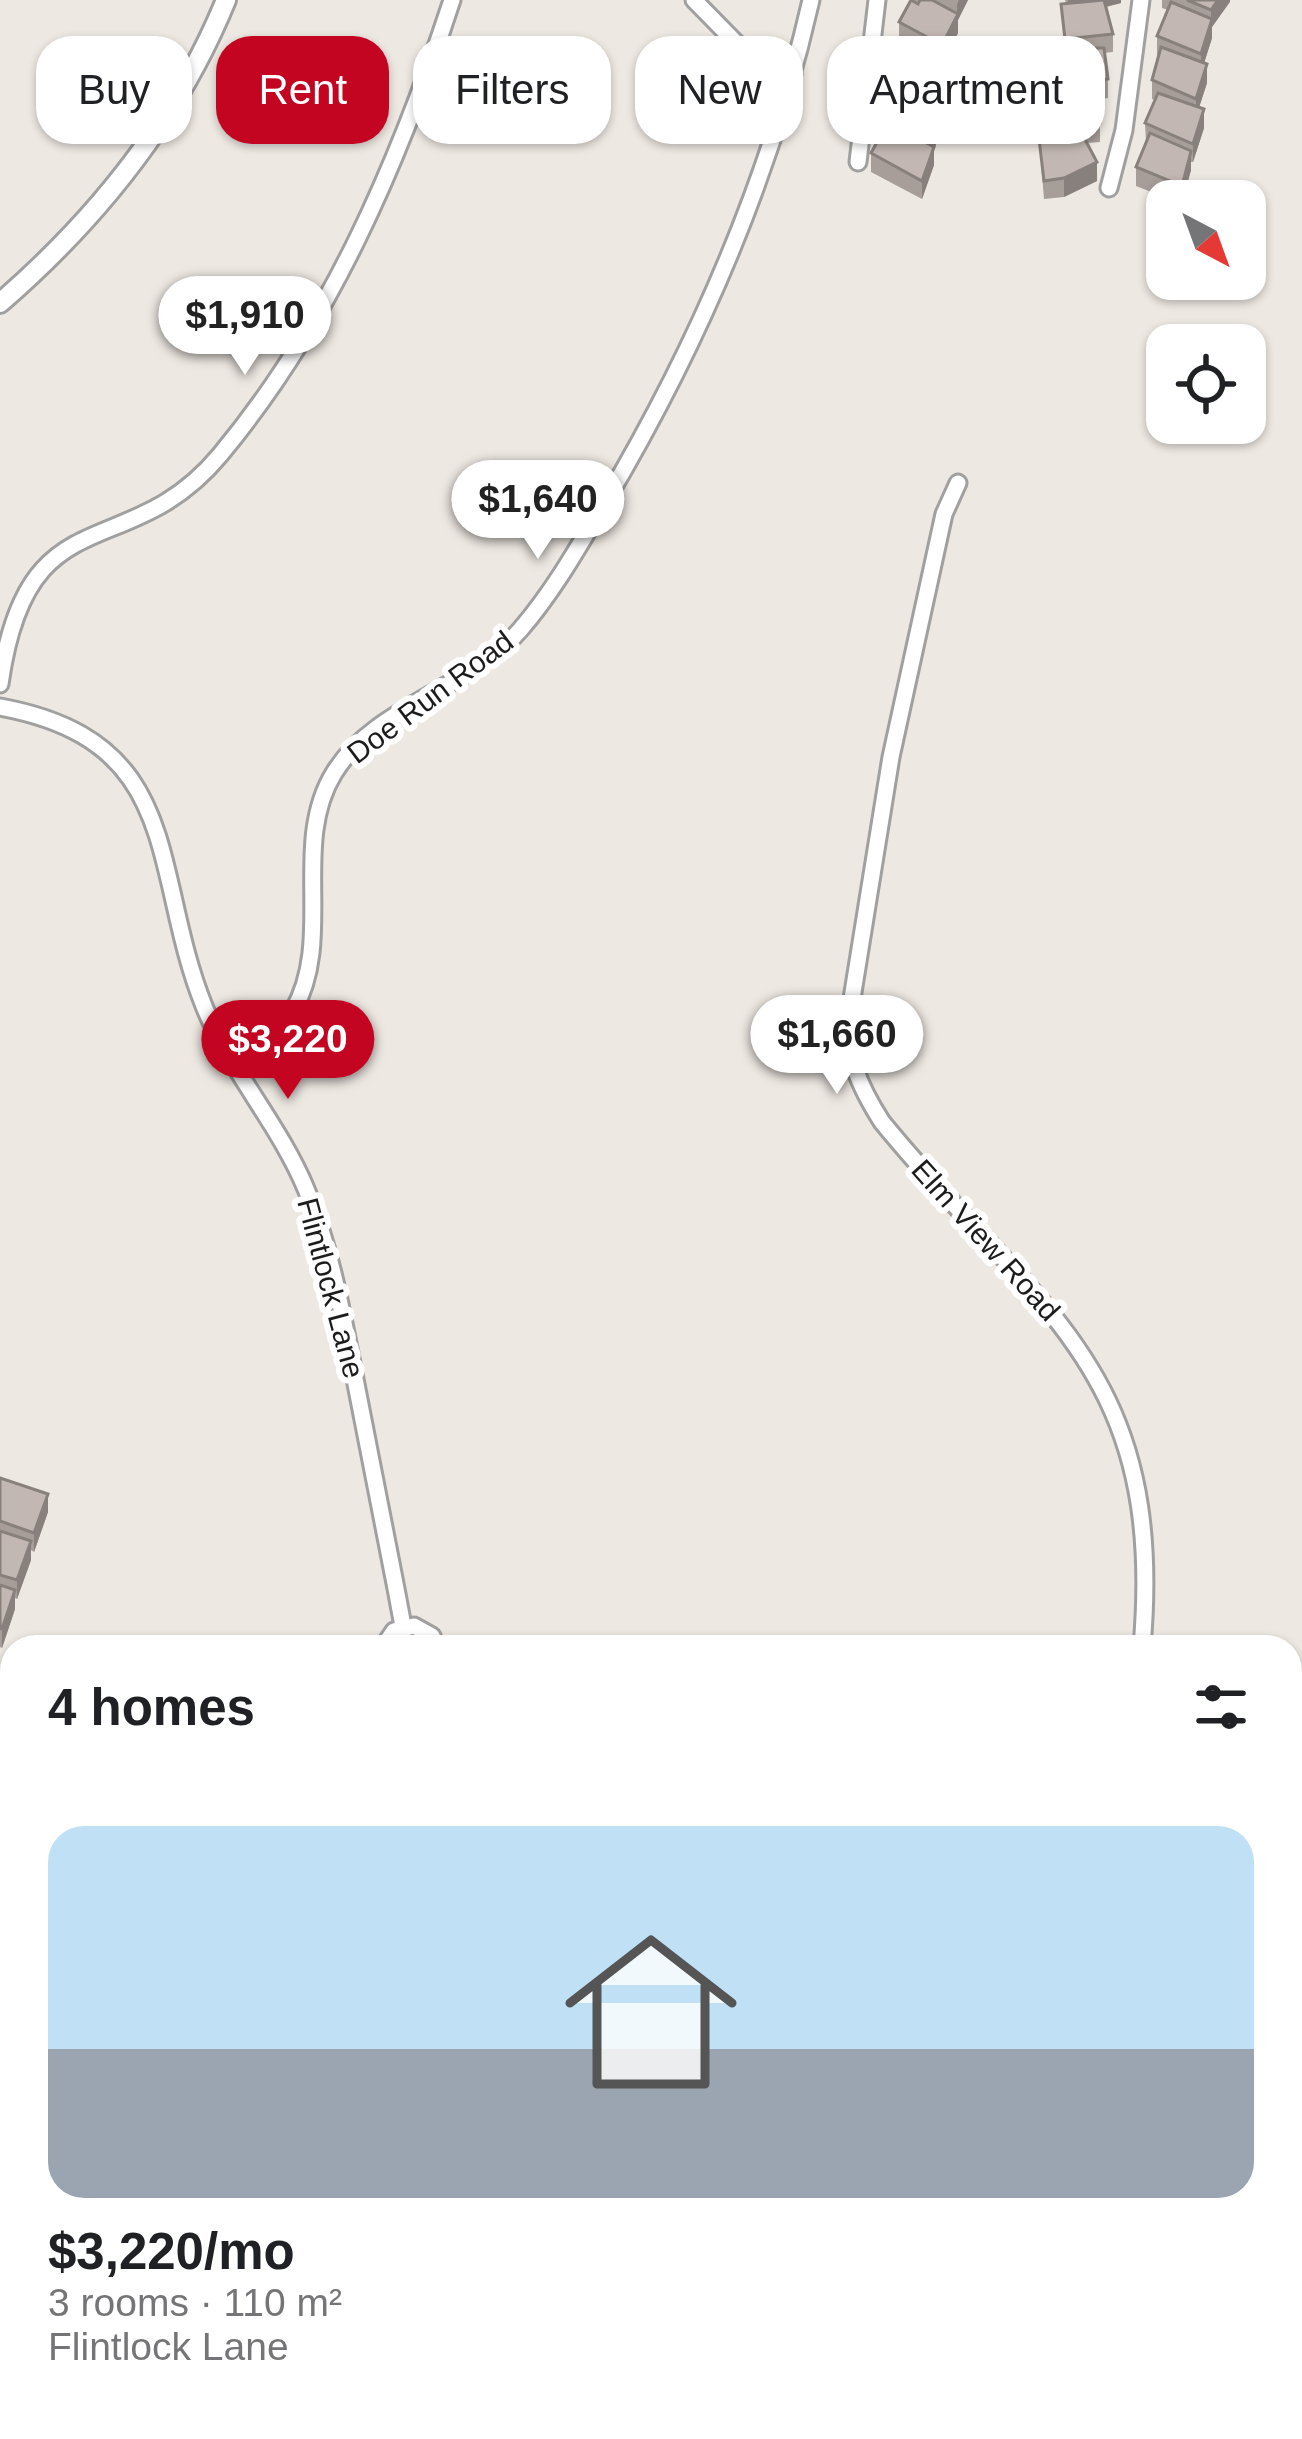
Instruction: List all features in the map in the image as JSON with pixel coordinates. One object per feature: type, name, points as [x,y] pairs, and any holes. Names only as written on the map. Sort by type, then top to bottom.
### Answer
[{"type":"street","points":[[0,303],[74,235],[131,166],[181,93],[226,0]]},
{"type":"street","points":[[0,684],[11,621],[49,561],[81,539],[143,515],[198,478],[293,352],[375,205],[452,0]]},
{"type":"street","points":[[694,0],[729,36]]},
{"type":"street","name":"Doe Run Road","points":[[803,36],[812,0]]},
{"type":"street","points":[[858,162],[878,0]]},
{"type":"street","points":[[1109,188],[1124,130],[1142,0]]},
{"type":"street","name":"Doe Run Road","points":[[237,1070],[278,1032],[303,992],[310,964],[316,825],[333,773],[364,740],[492,657],[519,631],[575,553],[664,398],[718,282],[768,144]]},
{"type":"street","name":"Elm View Road","points":[[958,483],[930,568],[891,757],[849,1046],[861,1089],[882,1122],[1051,1307],[1102,1387],[1140,1491],[1148,1552],[1143,1635]]},
{"type":"street","name":"Flintlock Lane","points":[[0,707],[45,718],[97,745],[146,802],[160,831],[190,966],[237,1070],[286,1148],[325,1244],[403,1626]]},
{"type":"street","points":[[394,1635],[403,1626],[424,1629],[428,1635]]},
{"type":"building","points":[[911,0],[918,4],[932,0],[958,14],[947,36],[925,36],[899,22]]},
{"type":"building","points":[[1104,0],[1113,34],[1065,36],[1061,4]]},
{"type":"building","points":[[1187,0],[1218,0],[1211,10]]},
{"type":"building","points":[[1171,2],[1212,19],[1201,54],[1157,36]]},
{"type":"building","points":[[1161,47],[1207,64],[1196,99],[1152,80]]},
{"type":"building","points":[[1158,93],[1204,109],[1193,144],[1145,123]]},
{"type":"building","points":[[1150,133],[1191,151],[1184,180],[1167,180],[1136,167]]},
{"type":"building","points":[[876,144],[934,147],[922,181],[871,153]]},
{"type":"building","points":[[1040,144],[1087,144],[1097,162],[1064,178],[1044,181]]},
{"type":"building","points":[[0,1478],[48,1494],[34,1533],[0,1521]]},
{"type":"building","points":[[0,1531],[31,1541],[17,1580],[0,1575]]},
{"type":"building","points":[[0,1585],[15,1590],[2,1629],[0,1628]]}]
